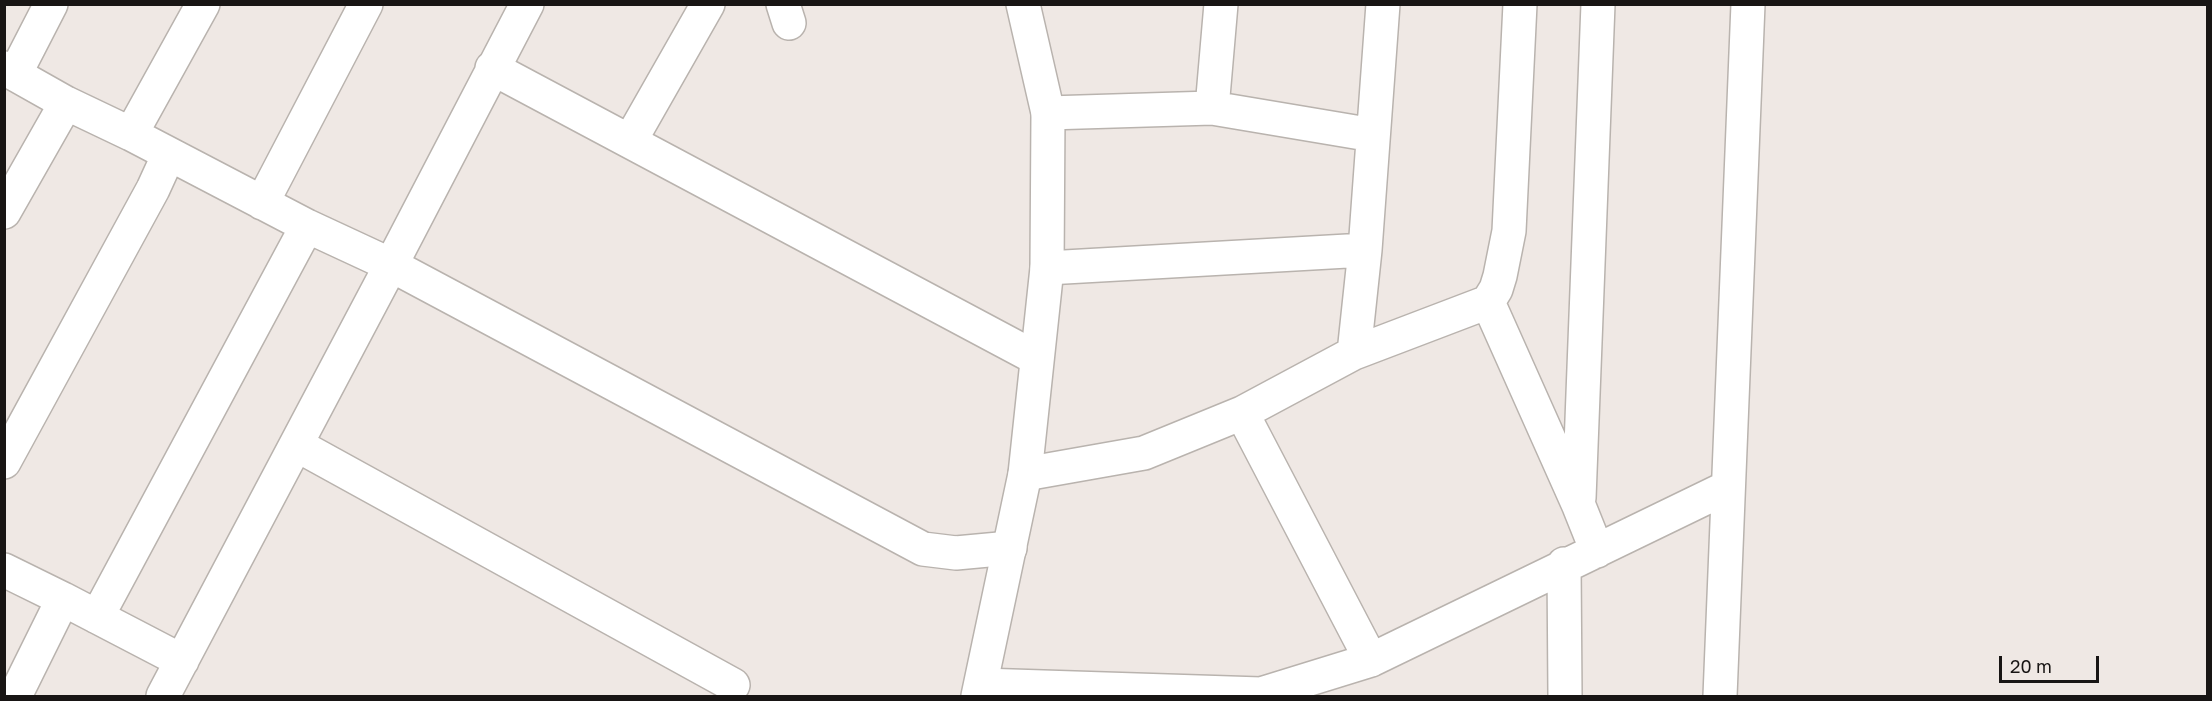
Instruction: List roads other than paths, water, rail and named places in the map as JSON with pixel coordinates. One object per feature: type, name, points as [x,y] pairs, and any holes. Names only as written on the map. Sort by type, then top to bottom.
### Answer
[{"type":"street","points":[[51,4],[10,71],[66,103],[131,134],[307,226],[392,265],[923,549],[956,553],[1010,548]]},
{"type":"street","points":[[131,134],[203,4]]},
{"type":"street","points":[[262,203],[366,4]]},
{"type":"street","points":[[162,696],[392,265],[526,4]]},
{"type":"street","points":[[630,141],[708,4]]},
{"type":"street","points":[[1023,4],[1048,113],[1047,268],[1025,474],[980,691],[1261,695],[1371,660],[1564,564],[1597,551],[1728,487]]},
{"type":"street","points":[[1212,108],[1221,4]]},
{"type":"street","points":[[1354,353],[1365,250],[1383,4]]},
{"type":"street","points":[[1025,474],[1144,453],[1242,413],[1354,353],[1488,302],[1496,289],[1505,258],[1509,231],[1520,4]]},
{"type":"street","points":[[1579,506],[1598,4]]},
{"type":"street","points":[[1720,696],[1748,4]]},
{"type":"street","points":[[492,68],[1036,358]]},
{"type":"street","points":[[4,212],[66,103]]},
{"type":"street","points":[[1048,113],[1212,108],[1373,135]]},
{"type":"street","points":[[4,462],[153,189],[169,154]]},
{"type":"street","points":[[97,617],[307,226]]},
{"type":"street","points":[[1047,268],[1365,250]]},
{"type":"street","points":[[1488,302],[1597,551]]},
{"type":"street","points":[[1242,413],[1371,660]]},
{"type":"street","points":[[297,445],[733,685]]},
{"type":"street","points":[[1564,564],[1565,696]]},
{"type":"street","points":[[4,570],[63,598],[182,661]]},
{"type":"street","points":[[15,696],[63,598]]}]
